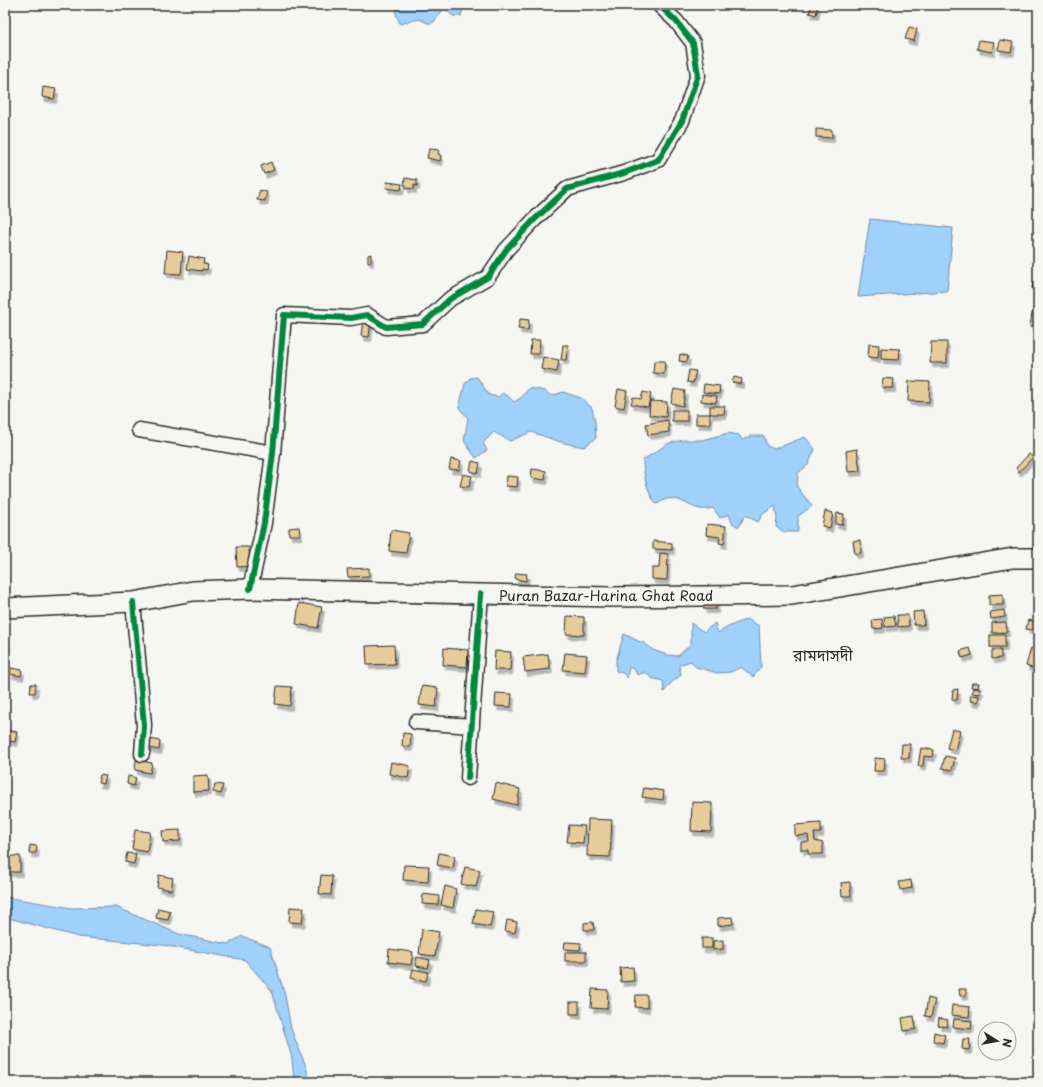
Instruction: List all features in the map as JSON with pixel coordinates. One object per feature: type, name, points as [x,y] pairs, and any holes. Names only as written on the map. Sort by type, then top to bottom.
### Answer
[{"type":"main road","name":"Puran Bazar-Harina Ghat Road","points":[[5,608],[133,602],[194,592],[250,589],[611,597],[792,595],[1013,558],[1038,558]]},
{"type":"street","points":[[250,589],[264,523],[273,453],[284,315],[351,318],[367,315],[386,327],[423,324],[450,299],[488,277],[506,250],[534,220],[567,189],[624,173],[658,160],[682,121],[698,75],[694,43],[676,21],[659,5]]},
{"type":"street","points":[[139,430],[273,453]]},
{"type":"street","points":[[468,778],[481,594]]},
{"type":"street","points":[[133,602],[144,725],[142,754]]},
{"type":"street","points":[[416,722],[472,726]]},
{"type":"water","points":[[396,5],[462,5],[463,8],[461,16],[453,16],[444,8],[435,21],[430,24],[419,19],[400,24],[396,14]]},
{"type":"water","points":[[870,219],[953,228],[947,291],[858,297]]},
{"type":"water","points":[[477,377],[489,395],[498,397],[503,393],[514,402],[522,397],[529,388],[545,391],[551,396],[563,392],[581,398],[592,408],[596,438],[584,447],[564,443],[531,432],[510,441],[494,432],[483,443],[487,450],[476,458],[464,441],[468,418],[459,408],[465,384],[470,378]]},
{"type":"water","points":[[728,433],[739,435],[742,440],[751,436],[764,436],[767,446],[774,449],[805,437],[815,449],[808,465],[798,473],[797,487],[812,506],[798,516],[798,532],[784,532],[776,527],[777,518],[775,506],[763,514],[758,522],[745,515],[739,527],[732,523],[729,514],[720,518],[713,508],[700,509],[671,498],[656,504],[646,483],[643,460],[669,443],[684,440],[702,440]]},
{"type":"water","points":[[747,619],[759,626],[761,667],[753,677],[741,667],[731,672],[717,673],[696,667],[691,661],[679,665],[681,675],[671,683],[664,692],[663,681],[651,678],[646,672],[637,675],[635,670],[629,667],[627,678],[623,673],[616,671],[616,661],[624,634],[644,643],[653,650],[667,655],[678,656],[691,644],[691,623],[704,632],[715,623],[718,633]]},
{"type":"water","points":[[5,897],[72,908],[116,907],[179,934],[228,944],[242,936],[270,947],[285,995],[291,1029],[305,1064],[310,1082],[294,1082],[292,1058],[272,991],[245,960],[162,945],[78,937],[5,917]]},
{"type":"building","points":[[812,5],[818,6],[816,15],[809,13]]},
{"type":"building","points":[[909,27],[917,29],[914,41],[905,39]]},
{"type":"building","points":[[979,40],[994,42],[992,52],[977,49]]},
{"type":"building","points":[[1000,40],[1013,42],[1011,52],[998,50]]},
{"type":"building","points":[[43,87],[56,89],[54,99],[42,97]]},
{"type":"building","points":[[816,129],[832,130],[832,138],[816,137]]},
{"type":"building","points":[[429,149],[439,150],[438,154],[441,156],[440,161],[427,158]]},
{"type":"building","points":[[271,162],[274,170],[264,174],[261,166]]},
{"type":"building","points":[[405,178],[417,180],[417,186],[414,185],[414,189],[406,188],[406,185],[404,185]]},
{"type":"building","points":[[387,182],[402,184],[401,190],[386,188]]},
{"type":"building","points":[[260,190],[267,192],[265,201],[257,200]]},
{"type":"building","points":[[167,250],[183,252],[181,274],[165,273]]},
{"type":"building","points":[[371,254],[371,262],[368,262],[368,255]]},
{"type":"building","points":[[189,256],[204,259],[203,264],[208,265],[207,270],[202,269],[202,271],[187,269]]},
{"type":"building","points":[[1033,282],[1038,283],[1038,290],[1032,289]]},
{"type":"building","points":[[1032,313],[1038,314],[1038,328],[1030,327]]},
{"type":"building","points":[[520,319],[529,320],[528,330],[518,329]]},
{"type":"building","points":[[363,320],[371,321],[369,337],[361,336]]},
{"type":"building","points":[[531,340],[540,340],[539,354],[530,354]]},
{"type":"building","points":[[931,342],[947,342],[947,363],[930,363]]},
{"type":"building","points":[[869,344],[879,345],[878,358],[868,357]]},
{"type":"building","points":[[563,345],[568,345],[566,360],[561,360]]},
{"type":"building","points":[[881,348],[900,349],[899,360],[881,359]]},
{"type":"building","points":[[680,354],[688,356],[687,362],[679,361]]},
{"type":"building","points":[[543,357],[559,360],[557,372],[541,369]]},
{"type":"building","points":[[654,361],[665,361],[664,374],[653,373]]},
{"type":"building","points":[[689,370],[696,371],[693,383],[687,382]]},
{"type":"building","points":[[734,377],[742,379],[741,384],[732,382]]},
{"type":"building","points":[[883,378],[894,379],[893,388],[882,388]]},
{"type":"building","points":[[909,381],[930,382],[929,402],[908,401]]},
{"type":"building","points":[[704,384],[720,386],[719,394],[703,392]]},
{"type":"building","points":[[618,389],[627,391],[624,408],[615,406]]},
{"type":"building","points":[[674,389],[685,391],[683,406],[671,403]]},
{"type":"building","points":[[643,392],[651,394],[648,407],[631,404],[633,397],[641,399]]},
{"type":"building","points":[[702,394],[717,396],[716,403],[701,401]]},
{"type":"building","points":[[650,401],[667,402],[666,417],[649,415]]},
{"type":"building","points":[[710,406],[725,406],[724,414],[710,414]]},
{"type":"building","points":[[672,410],[687,410],[687,421],[672,421]]},
{"type":"building","points":[[696,414],[710,414],[710,424],[696,424]]},
{"type":"building","points":[[668,420],[669,432],[648,435],[646,424]]},
{"type":"building","points":[[857,449],[860,471],[848,472],[846,451]]},
{"type":"building","points":[[1029,454],[1033,457],[1019,472],[1016,468]]},
{"type":"building","points":[[451,459],[461,461],[459,470],[449,469]]},
{"type":"building","points":[[472,461],[480,463],[478,473],[470,471]]},
{"type":"building","points":[[532,469],[546,471],[545,480],[531,478]]},
{"type":"building","points":[[463,474],[472,476],[469,487],[460,486]]},
{"type":"building","points":[[507,476],[518,477],[517,487],[506,486]]},
{"type":"building","points":[[825,511],[833,513],[830,528],[822,526]]},
{"type":"building","points":[[837,513],[844,514],[842,525],[835,524]]},
{"type":"building","points":[[707,524],[726,526],[724,544],[719,543],[720,537],[706,535]]},
{"type":"building","points":[[299,527],[300,535],[289,535],[289,528]]},
{"type":"building","points":[[391,530],[409,533],[406,553],[389,551]]},
{"type":"building","points":[[860,540],[861,553],[855,554],[853,541]]},
{"type":"building","points":[[653,541],[672,543],[672,550],[653,549]]},
{"type":"building","points":[[236,547],[249,547],[250,566],[237,567]]},
{"type":"building","points":[[660,553],[668,554],[667,580],[652,579],[652,568],[659,568]]},
{"type":"building","points":[[369,568],[369,576],[348,577],[347,569]]},
{"type":"building","points":[[516,573],[527,574],[526,581],[515,579]]},
{"type":"building","points":[[1003,594],[1003,605],[989,605],[989,595]]},
{"type":"building","points":[[703,601],[716,601],[716,609],[704,609]]},
{"type":"building","points":[[299,603],[322,607],[318,628],[296,624]]},
{"type":"building","points":[[1004,610],[1005,617],[991,619],[990,612]]},
{"type":"building","points":[[923,611],[924,625],[914,625],[913,612]]},
{"type":"building","points":[[897,615],[908,615],[909,626],[898,627]]},
{"type":"building","points":[[567,616],[584,617],[584,635],[566,634]]},
{"type":"building","points":[[894,616],[896,626],[885,627],[884,617]]},
{"type":"building","points":[[882,619],[883,628],[873,629],[872,620]]},
{"type":"building","points":[[1028,620],[1038,622],[1038,631],[1026,629]]},
{"type":"building","points":[[1006,622],[1007,632],[992,633],[992,623]]},
{"type":"building","points":[[990,635],[1005,635],[1005,647],[990,647]]},
{"type":"building","points":[[394,645],[395,664],[367,665],[366,646]]},
{"type":"building","points":[[444,648],[468,650],[467,667],[443,665]]},
{"type":"building","points":[[970,648],[972,655],[962,658],[960,651]]},
{"type":"building","points":[[1031,648],[1038,650],[1038,659],[1035,669],[1026,666]]},
{"type":"building","points":[[992,650],[1001,650],[1001,658],[992,659]]},
{"type":"building","points":[[495,651],[511,652],[510,670],[494,670]]},
{"type":"building","points":[[565,653],[587,655],[585,672],[563,670]]},
{"type":"building","points":[[548,654],[550,669],[525,672],[523,657]]},
{"type":"building","points":[[11,668],[22,670],[21,676],[10,674]]},
{"type":"building","points":[[972,683],[979,683],[978,688],[971,687]]},
{"type":"building","points":[[31,684],[36,684],[35,693],[30,693]]},
{"type":"building","points":[[277,686],[292,687],[290,706],[275,704]]},
{"type":"building","points":[[422,686],[438,688],[436,707],[419,705]]},
{"type":"building","points":[[973,688],[981,689],[980,694],[972,693]]},
{"type":"building","points":[[958,689],[957,700],[952,699],[953,690]]},
{"type":"building","points":[[496,693],[512,694],[511,707],[495,706]]},
{"type":"building","points":[[971,695],[979,696],[978,702],[970,701]]},
{"type":"building","points":[[952,729],[960,731],[955,750],[947,748]]},
{"type":"building","points":[[5,730],[17,732],[15,742],[5,740]]},
{"type":"building","points":[[403,733],[411,734],[410,747],[402,746]]},
{"type":"building","points":[[150,739],[160,741],[159,750],[148,748]]},
{"type":"building","points":[[902,744],[910,744],[909,758],[901,758]]},
{"type":"building","points":[[921,748],[934,750],[933,757],[924,756],[923,766],[918,766]]},
{"type":"building","points":[[945,756],[955,758],[952,770],[942,768]]},
{"type":"building","points":[[875,758],[885,759],[884,771],[874,771]]},
{"type":"building","points":[[136,760],[152,763],[150,773],[135,770]]},
{"type":"building","points":[[391,762],[410,766],[408,778],[389,774]]},
{"type":"building","points":[[100,775],[106,776],[104,784],[98,783]]},
{"type":"building","points":[[208,775],[209,791],[193,792],[193,776]]},
{"type":"building","points":[[128,776],[136,778],[134,786],[127,784]]},
{"type":"building","points":[[496,783],[520,789],[517,805],[493,799]]},
{"type":"building","points":[[215,784],[223,785],[221,794],[213,792]]},
{"type":"building","points":[[644,788],[664,791],[663,800],[642,797]]},
{"type":"building","points":[[692,802],[712,803],[711,832],[691,831]]},
{"type":"building","points":[[588,819],[612,820],[610,857],[587,856]]},
{"type":"building","points":[[821,823],[821,833],[814,833],[815,841],[823,843],[823,854],[808,854],[808,850],[801,850],[801,842],[809,842],[808,835],[795,836],[795,825]]},
{"type":"building","points":[[569,825],[585,826],[583,843],[567,842]]},
{"type":"building","points":[[135,830],[150,832],[147,852],[132,849]]},
{"type":"building","points":[[180,830],[180,841],[163,842],[162,831]]},
{"type":"building","points":[[30,845],[37,846],[36,853],[29,853]]},
{"type":"building","points":[[127,853],[136,854],[134,864],[125,862]]},
{"type":"building","points":[[439,853],[455,856],[453,868],[437,865]]},
{"type":"building","points":[[8,856],[20,856],[20,872],[8,872]]},
{"type":"building","points":[[404,865],[429,866],[428,882],[403,880]]},
{"type":"building","points":[[465,867],[480,870],[476,887],[461,884]]},
{"type":"building","points":[[159,875],[173,878],[171,890],[157,887]]},
{"type":"building","points":[[321,875],[332,876],[331,895],[319,894]]},
{"type":"building","points":[[911,880],[912,888],[901,890],[899,882]]},
{"type":"building","points":[[850,882],[851,896],[842,896],[841,883]]},
{"type":"building","points":[[445,886],[456,889],[453,908],[441,905]]},
{"type":"building","points":[[423,894],[439,896],[438,905],[422,904]]},
{"type":"building","points":[[290,907],[304,908],[302,923],[289,922]]},
{"type":"building","points":[[158,908],[170,911],[168,920],[156,918]]},
{"type":"building","points":[[476,909],[493,912],[490,927],[473,924]]},
{"type":"building","points":[[732,917],[733,924],[718,926],[718,918]]},
{"type":"building","points":[[507,920],[517,922],[515,933],[505,931]]},
{"type":"building","points":[[593,922],[594,930],[584,930],[584,923]]},
{"type":"building","points":[[422,929],[439,932],[435,956],[419,954]]},
{"type":"building","points":[[702,938],[712,938],[712,948],[702,948]]},
{"type":"building","points":[[723,940],[723,949],[713,950],[713,941]]},
{"type":"building","points":[[565,942],[581,943],[580,950],[564,949]]},
{"type":"building","points":[[389,949],[413,952],[411,965],[388,962]]},
{"type":"building","points":[[565,952],[586,952],[586,961],[565,961]]},
{"type":"building","points":[[417,957],[430,960],[428,968],[416,966]]},
{"type":"building","points":[[633,967],[634,981],[621,982],[620,968]]},
{"type":"building","points":[[413,969],[428,972],[426,981],[411,978]]},
{"type":"building","points":[[592,989],[608,990],[607,1009],[591,1008]]},
{"type":"building","points":[[959,989],[966,989],[966,995],[960,996]]},
{"type":"building","points":[[636,995],[647,995],[647,1008],[635,1007]]},
{"type":"building","points":[[928,998],[935,1000],[931,1017],[925,1016]]},
{"type":"building","points":[[570,1002],[579,1002],[579,1014],[570,1014]]},
{"type":"building","points":[[952,1005],[970,1007],[969,1017],[951,1015]]},
{"type":"building","points":[[914,1016],[916,1029],[904,1031],[902,1018]]},
{"type":"building","points":[[939,1018],[948,1020],[947,1027],[938,1025]]},
{"type":"building","points":[[954,1019],[972,1021],[971,1029],[953,1027]]},
{"type":"building","points":[[934,1032],[945,1035],[943,1043],[933,1041]]},
{"type":"building","points":[[963,1039],[970,1039],[969,1050],[962,1049]]},
{"type":"cycle path","points":[[250,589],[264,523],[273,453],[284,315],[351,318],[367,315],[386,327],[423,324],[450,299],[488,277],[506,250],[534,220],[567,189],[624,173],[658,160],[682,121],[698,75],[693,43],[676,21],[659,5]]},
{"type":"cycle path","points":[[468,778],[481,594]]},
{"type":"cycle path","points":[[133,602],[144,725],[142,754]]},
{"type":"district","name":"রামদাসদী","points":[[823,654]]}]
